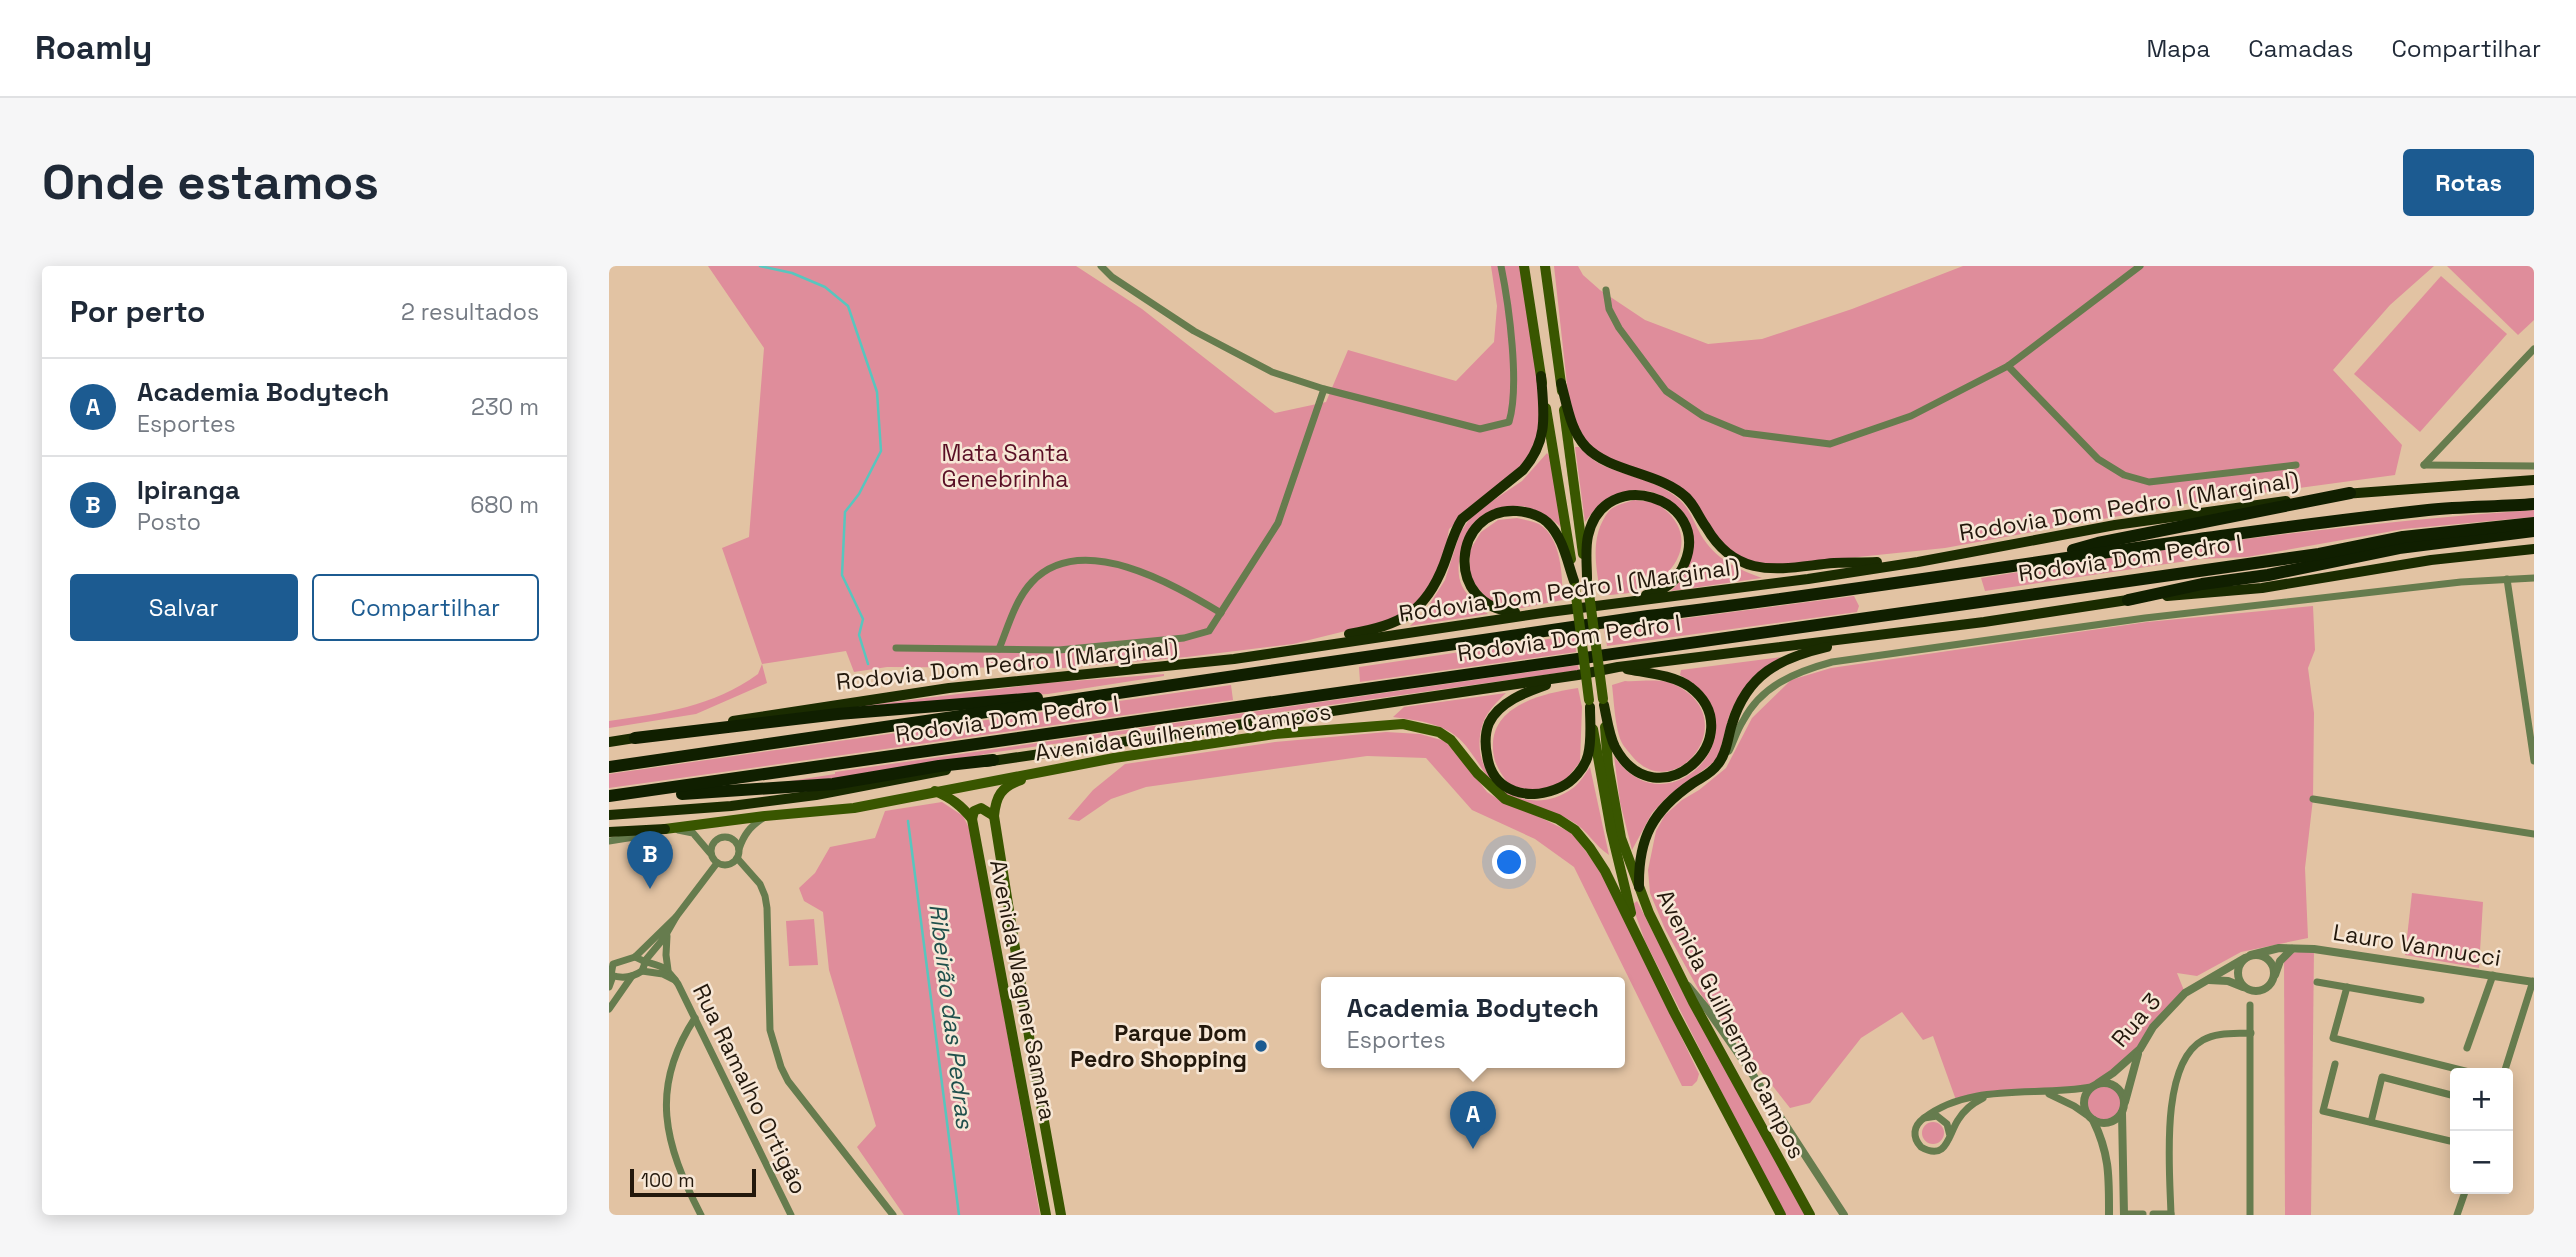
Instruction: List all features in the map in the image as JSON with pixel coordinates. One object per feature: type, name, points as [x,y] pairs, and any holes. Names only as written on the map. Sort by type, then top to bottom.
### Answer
[{"type":"highway","points":[[1234,659],[1293,644],[1376,630],[1410,615],[1434,586],[1462,519],[1524,470],[1538,450],[1542,441],[1543,423],[1541,376]]},
{"type":"highway","points":[[1561,383],[1571,421],[1586,447],[1612,463],[1665,483],[1683,494],[1707,530],[1737,561],[1756,567],[1777,569],[1834,563],[1918,562]]},
{"type":"highway","name":"Rodovia Dom Pedro I (Marginal)","points":[[609,742],[795,710],[949,688],[1234,659],[1549,611],[1685,596],[1918,562],[2213,509],[2350,493],[2534,480]]},
{"type":"highway","points":[[2031,563],[2098,543],[2350,493]]},
{"type":"highway","points":[[1587,583],[1588,537],[1599,510],[1620,497],[1632,494],[1658,498],[1669,504],[1688,533],[1688,556],[1681,572],[1663,589],[1613,604]]},
{"type":"highway","name":"Rodovia Dom Pedro I","points":[[609,767],[2031,563],[2420,511],[2534,504]]},
{"type":"highway","points":[[1549,611],[1502,611],[1481,600],[1473,592],[1465,574],[1464,559],[1473,531],[1486,519],[1507,511],[1539,516],[1560,540],[1574,584]]},
{"type":"highway","name":"Rodovia Dom Pedro I","points":[[610,796],[2319,554],[2403,537],[2534,523]]},
{"type":"highway","points":[[610,796],[833,784],[939,766],[1578,675],[1618,667],[1984,622],[2128,600],[2399,548],[2534,531]]},
{"type":"highway","points":[[2128,600],[2262,588],[2431,560],[2534,549]]},
{"type":"highway","points":[[1639,887],[1638,867],[1649,826],[1662,808],[1709,774],[1720,762],[1736,711],[1759,677],[1795,655],[1868,637]]},
{"type":"highway","points":[[1604,702],[1614,746],[1625,761],[1639,773],[1665,778],[1681,774],[1693,766],[1704,753],[1711,727],[1708,712],[1701,699],[1689,687],[1677,680],[1618,667]]},
{"type":"highway","points":[[1578,675],[1532,690],[1501,708],[1489,723],[1485,743],[1488,763],[1495,777],[1504,787],[1531,796],[1547,794],[1566,785],[1580,771],[1588,756],[1590,704]]},
{"type":"highway","points":[[635,738],[838,714],[1118,694]]},
{"type":"highway","points":[[609,815],[731,806],[816,795],[993,760]]},
{"type":"highway","points":[[609,832],[665,829]]},
{"type":"main road","name":"Avenida Guilherme Campos","points":[[1524,266],[1611,830],[1627,904],[1646,952]]},
{"type":"main road","name":"Avenida Guilherme Campos","points":[[1545,266],[1604,702],[1608,765],[1621,838],[1639,887],[1679,976],[1810,1215]]},
{"type":"main road","name":"Avenida Guilherme Campos","points":[[665,829],[854,808],[1114,758],[1275,734],[1403,724],[1439,732],[1451,740],[1477,773],[1505,799],[1558,819],[1575,830],[1591,848],[1781,1215]]},
{"type":"main road","points":[[972,819],[974,811],[981,808],[994,816],[995,801],[1000,792],[1011,784],[1048,771]]},
{"type":"main road","points":[[935,791],[953,799],[972,819]]},
{"type":"main road","name":"Avenida Wagner Samara","points":[[994,816],[1032,1055],[1061,1215]]},
{"type":"main road","name":"Avenida Wagner Samara","points":[[972,819],[1046,1215]]},
{"type":"street","points":[[1101,266],[1112,277],[1194,331],[1272,372],[1324,389],[1480,429],[1510,422],[1514,405],[1514,377],[1501,266]]},
{"type":"street","points":[[1606,290],[1609,309],[1619,328],[1666,391],[1703,416],[1744,433],[1830,444],[1911,416],[2008,366],[2140,266]]},
{"type":"street","points":[[2534,349],[2424,464],[2534,467]]},
{"type":"street","points":[[2008,366],[2098,459],[2124,475],[2149,482],[2296,465]]},
{"type":"street","points":[[896,648],[1059,650],[1184,638],[1209,631],[1278,523],[1324,389]]},
{"type":"street","points":[[999,649],[1021,597],[1032,582],[1047,569],[1061,563],[1083,560],[1132,569],[1181,589],[1221,613]]},
{"type":"street","points":[[1720,762],[1751,707],[1765,692],[1804,670],[1832,662],[2145,618],[2534,578]]},
{"type":"street","points":[[2507,579],[2534,761]]},
{"type":"street","points":[[2313,799],[2534,834]]},
{"type":"street","points":[[609,841],[652,834],[665,829],[683,830],[693,833],[717,863],[728,865],[738,854],[743,837],[750,827],[765,816]]},
{"type":"street","points":[[710,853],[714,841],[725,836],[736,842],[738,854],[760,884],[765,896],[770,1030],[788,1081],[892,1215]]},
{"type":"street","points":[[609,1009],[717,863]]},
{"type":"street","points":[[609,987],[611,965],[635,957],[676,917]]},
{"type":"street","points":[[667,933],[666,955],[669,970]]},
{"type":"street","points":[[2202,981],[2228,981],[2256,992],[2262,991],[2268,988],[2280,961],[2295,947]]},
{"type":"street","name":"Rua 3","points":[[2095,1085],[2140,1049],[2169,1008],[2202,981],[2248,957],[2295,947]]},
{"type":"street","name":"Lauro Vannucci","points":[[2295,947],[2533,982]]},
{"type":"street","points":[[2245,988],[2237,973],[2238,967],[2248,957],[2263,956],[2268,959],[2274,970],[2274,977]]},
{"type":"street","name":"Rua Ramalho Ortigão","points":[[635,957],[644,965],[675,980]]},
{"type":"street","name":"Rua Ramalho Ortigão","points":[[644,965],[659,964],[669,970],[675,980],[791,1215]]},
{"type":"street","points":[[611,975],[632,976]]},
{"type":"street","points":[[2467,1048],[2493,975]]},
{"type":"street","points":[[1679,976],[1737,1051],[1844,1215]]},
{"type":"street","points":[[2317,982],[2421,1000]]},
{"type":"street","points":[[2506,1068],[2533,982]]},
{"type":"street","points":[[2347,987],[2333,1038],[2453,1068]]},
{"type":"street","points":[[2250,1005],[2250,1215]]},
{"type":"street","points":[[695,1018],[671,1061],[666,1094],[667,1126],[677,1165],[701,1215]]},
{"type":"street","points":[[2153,1214],[2171,1214],[2169,1127],[2177,1073],[2197,1044],[2203,1040],[2215,1035],[2251,1033]]},
{"type":"street","points":[[2045,1093],[2074,1106],[2099,1123],[2112,1122],[2123,1108],[2140,1049]]},
{"type":"street","points":[[2335,1065],[2323,1111],[2450,1141]]},
{"type":"street","points":[[2371,1122],[2382,1077],[2450,1095]]},
{"type":"street","points":[[1986,1097],[1969,1106],[1963,1113],[1947,1144],[1937,1151],[1927,1151],[1921,1147],[1915,1135],[1919,1122],[1947,1103],[1973,1097],[2025,1092],[2045,1093],[2106,1083],[2119,1090],[2123,1108],[2124,1214],[2143,1214]]},
{"type":"street","points":[[2095,1085],[2083,1100],[2104,1143],[2109,1167],[2109,1215]]},
{"type":"street","points":[[1924,1118],[1937,1116],[1943,1119],[1950,1130],[1950,1136]]},
{"type":"street","points":[[2458,1215],[2464,1194]]},
{"type":"green space","name":"Mata Santa Genebrinha","points":[[708,266],[1076,266],[1142,309],[1275,413],[1326,402],[1348,350],[1456,381],[1494,342],[1497,306],[1491,266],[1519,266],[1535,334],[1541,441],[1523,470],[1449,529],[1442,569],[1410,615],[1293,644],[1063,668],[887,667],[854,672],[846,651],[762,664],[722,548],[749,537],[764,348]]},
{"type":"green space","points":[[1554,266],[1578,266],[1583,275],[1600,290],[1645,320],[1708,344],[1762,339],[1852,309],[1963,266],[2434,266],[2390,305],[2333,370],[2402,445],[2395,475],[2196,502],[1945,548],[1762,567],[1729,554],[1688,500],[1586,447],[1571,421]]},
{"type":"green space","points":[[2447,266],[2534,266],[2534,320],[2518,335]]},
{"type":"green space","points":[[2441,276],[2507,334],[2420,432],[2354,374]]},
{"type":"green space","points":[[1575,447],[1579,447],[1600,464],[1657,486],[1675,496],[1688,509],[1701,535],[1713,551],[1735,567],[1762,578],[1671,591],[1683,576],[1688,560],[1690,528],[1686,516],[1661,496],[1637,490],[1614,496],[1603,503],[1585,522]]},
{"type":"green space","points":[[1547,453],[1551,459],[1562,528],[1531,508],[1507,507],[1488,514],[1474,528],[1463,546],[1459,577],[1464,590],[1488,614],[1410,626],[1426,610],[1445,580],[1460,533],[1473,514],[1522,481]]},
{"type":"green space","points":[[1634,500],[1657,504],[1671,516],[1678,527],[1681,549],[1670,570],[1649,587],[1601,596],[1596,552],[1599,531],[1611,509]]},
{"type":"green space","points":[[2534,510],[2534,517],[2404,529],[2247,557],[2200,559],[1985,591],[1981,578],[2257,538]]},
{"type":"green space","points":[[1517,518],[1539,524],[1552,538],[1559,558],[1563,600],[1522,608],[1487,600],[1470,577],[1470,550],[1481,532],[1498,520]]},
{"type":"green space","points":[[1854,596],[1859,606],[1857,612],[1607,646],[1604,629]]},
{"type":"green space","points":[[2313,606],[2315,650],[2308,668],[2314,713],[2313,799],[2305,868],[2308,938],[2241,952],[2197,976],[2177,973],[2185,993],[2142,1045],[2098,1083],[2076,1090],[2025,1092],[1956,1100],[1933,1036],[1923,1040],[1902,1012],[1861,1038],[1810,1103],[1790,1108],[1702,996],[1665,929],[1650,893],[1648,870],[1656,831],[1665,815],[1726,768],[1752,718],[1791,680],[1831,668],[2147,622]]},
{"type":"green space","points":[[1575,635],[1576,652],[1360,682],[1359,667]]},
{"type":"green space","points":[[1781,657],[1754,676],[1738,697],[1729,716],[1718,759],[1667,797],[1652,813],[1632,850],[1620,802],[1614,756],[1636,777],[1660,784],[1683,778],[1701,764],[1713,743],[1716,720],[1706,696],[1680,675],[1681,670]]},
{"type":"green space","points":[[762,664],[767,683],[696,714],[609,728],[609,721],[687,707],[723,694],[758,674]]},
{"type":"green space","points":[[1578,665],[1579,670],[996,752],[876,775],[784,782],[835,772]]},
{"type":"green space","points":[[1164,674],[1048,694],[854,707],[1047,683]]},
{"type":"green space","points":[[1625,681],[1668,682],[1694,699],[1704,716],[1704,735],[1696,752],[1683,765],[1667,771],[1649,769],[1624,746],[1615,715],[1612,685]]},
{"type":"green space","points":[[1231,685],[1233,700],[609,788],[609,774]]},
{"type":"green space","points":[[1578,688],[1582,707],[1580,762],[1563,783],[1534,791],[1509,785],[1495,761],[1493,743],[1496,728],[1505,716],[1530,700]]},
{"type":"green space","points":[[1506,693],[1490,710],[1483,723],[1479,743],[1482,762],[1491,777],[1503,790],[1519,798],[1536,800],[1555,798],[1573,788],[1590,767],[1609,855],[1573,822],[1503,794],[1466,746],[1451,732],[1433,724],[1393,717],[1404,707]]},
{"type":"green space","points":[[1386,732],[1420,734],[1445,741],[1487,792],[1504,803],[1572,833],[1605,877],[1699,1074],[1692,1086],[1682,1086],[1574,867],[1535,839],[1472,810],[1426,758],[1367,756],[1146,787],[1111,799],[1079,821],[1068,819],[1093,790],[1125,764],[1275,742]]},
{"type":"green space","points":[[942,802],[963,816],[971,832],[1040,1215],[904,1215],[857,1147],[876,1126],[829,970],[823,912],[804,901],[799,888],[815,873],[830,847],[875,838],[885,811]]},
{"type":"green space","points":[[2412,893],[2483,902],[2479,968],[2405,955]]},
{"type":"green space","points":[[1637,901],[1690,1004],[1807,1215],[1784,1215],[1645,941],[1632,905]]},
{"type":"green space","points":[[814,919],[818,965],[789,966],[786,921]]},
{"type":"green space","points":[[2314,949],[2311,1215],[2285,1215],[2284,955]]},
{"type":"green space","points":[[2104,1086],[2116,1091],[2121,1103],[2116,1115],[2104,1120],[2092,1115],[2087,1103],[2092,1091]]},
{"type":"green space","points":[[1933,1122],[1941,1125],[1944,1133],[1941,1141],[1933,1144],[1925,1141],[1922,1133],[1925,1125]]},
{"type":"waterway","name":"Ribeirão das Pedras","points":[[760,266],[792,273],[825,287],[848,306],[877,392],[881,451],[859,494],[845,512],[842,575],[863,619],[859,635],[868,664]]},
{"type":"waterway","name":"Ribeirão das Pedras","points":[[908,821],[959,1215]]},
{"type":"place","name":"Ipiranga","points":[[650,889]]},
{"type":"place","name":"Parque Dom Pedro Shopping","points":[[1261,1046]]},
{"type":"place","name":"Academia Bodytech","points":[[1473,1149]]}]
